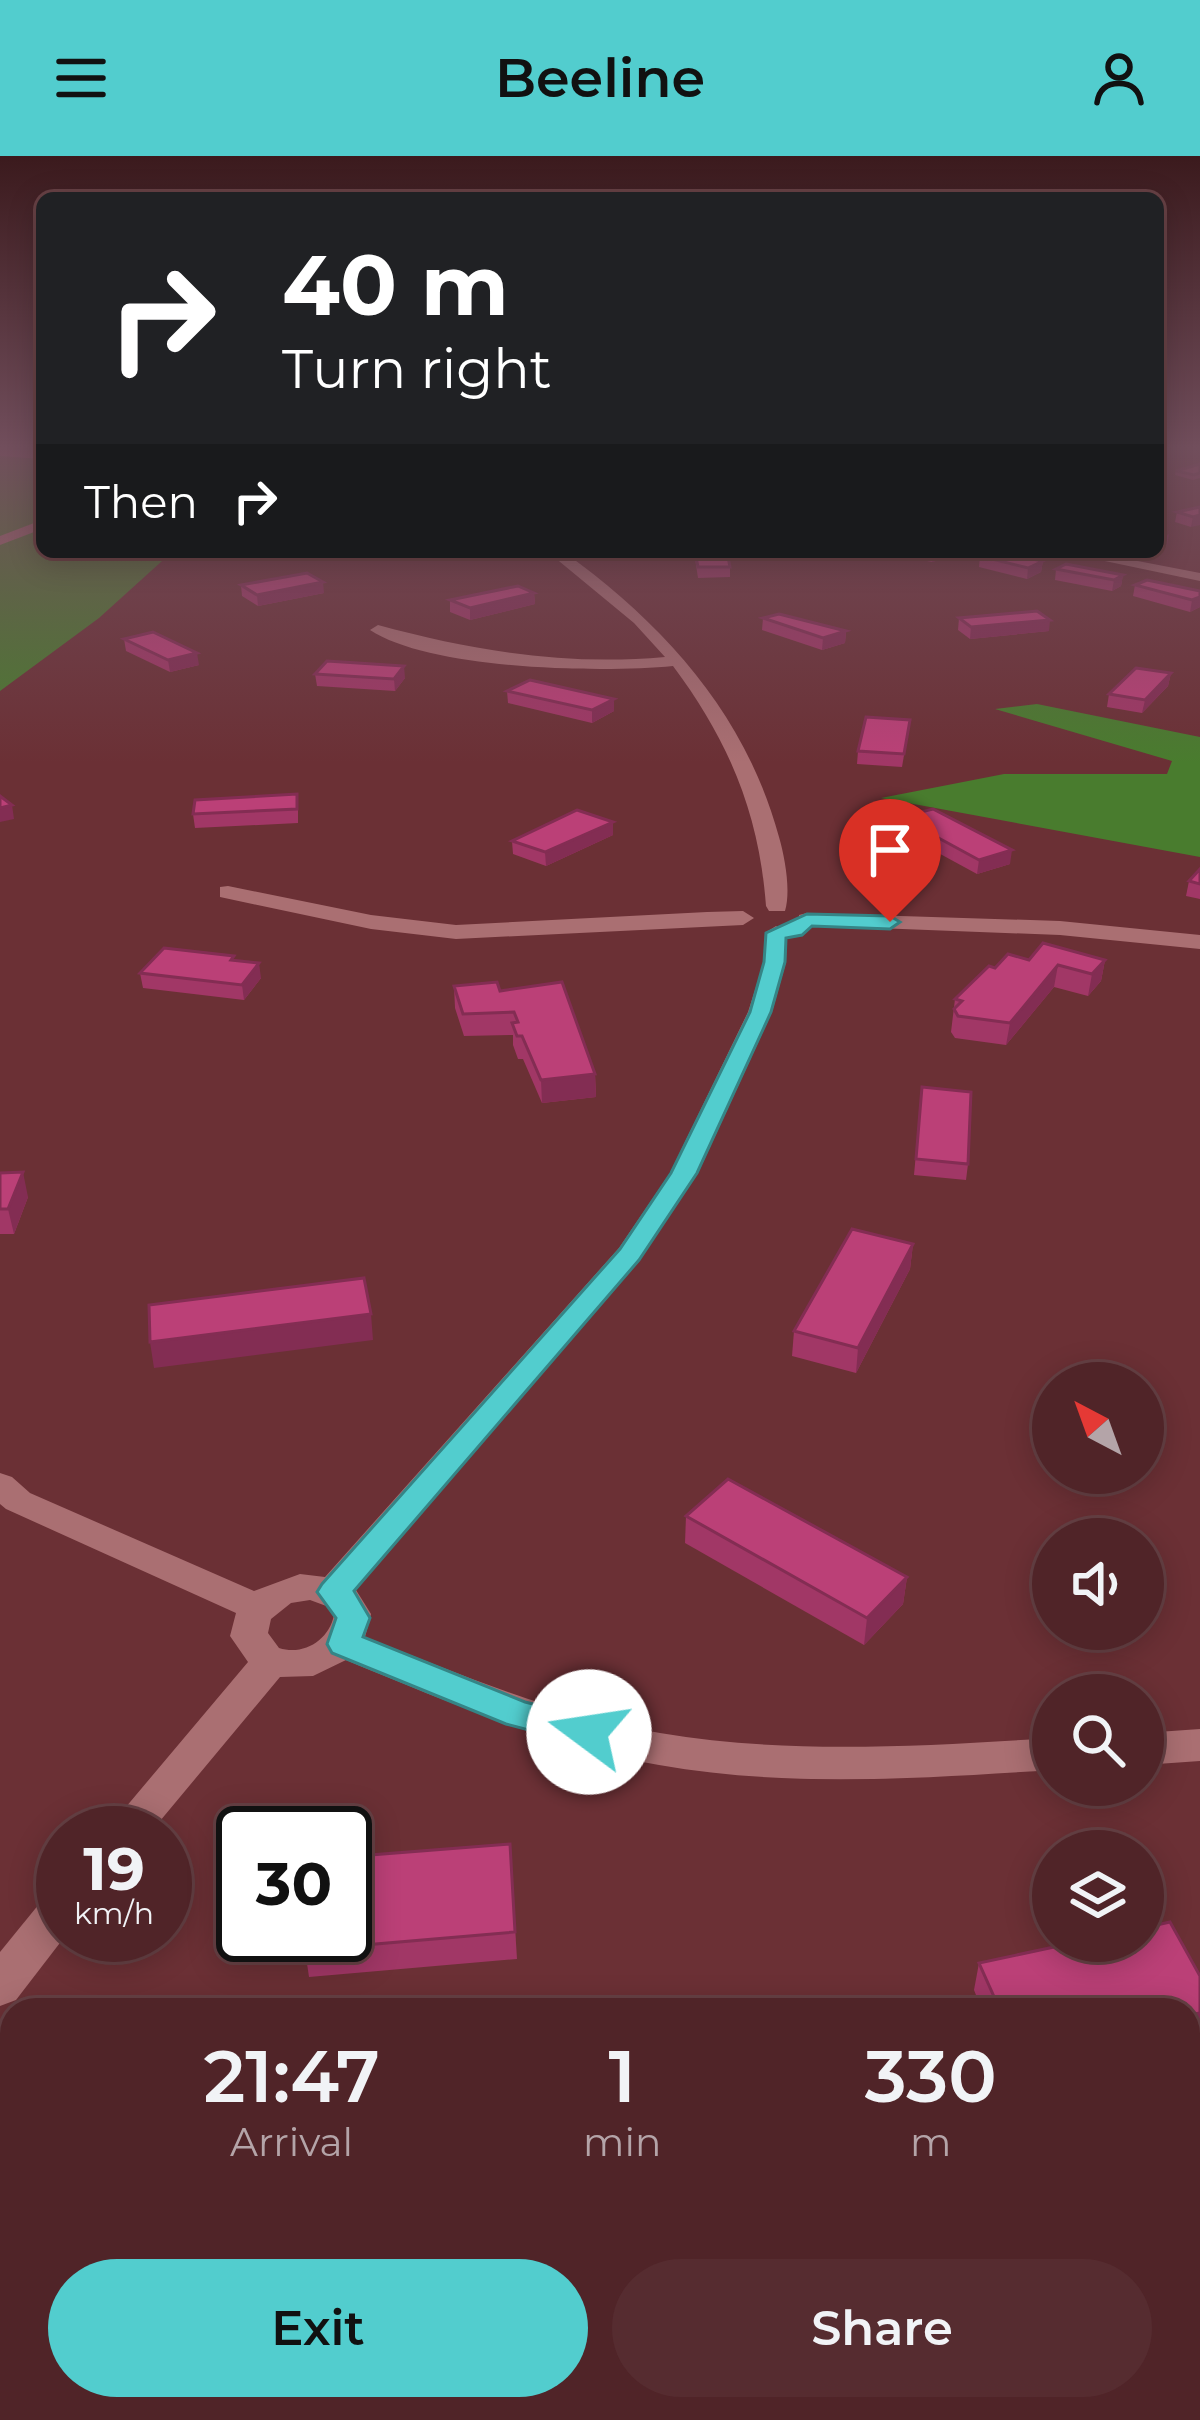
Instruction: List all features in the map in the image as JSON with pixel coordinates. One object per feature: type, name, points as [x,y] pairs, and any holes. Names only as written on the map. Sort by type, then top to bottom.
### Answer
[{"type":"street","points":[[333,1592],[629,1254],[684,1173],[760,1012],[775,962],[777,871],[759,792],[723,723],[678,661],[628,610],[563,558]]},
{"type":"street","points":[[1104,558],[1196,574]]},
{"type":"street","points":[[378,630],[425,646],[570,667],[678,661]]},
{"type":"street","points":[[228,892],[451,932],[526,932],[662,917],[743,918],[750,910],[795,931],[807,920],[1056,927],[1200,942]]},
{"type":"street","points":[[0,1485],[18,1501],[258,1608]]},
{"type":"street","points":[[294,1588],[333,1592],[349,1606],[353,1618],[344,1644],[315,1661],[272,1660],[254,1648],[248,1624],[258,1608],[294,1588]]},
{"type":"street","points":[[344,1644],[519,1714],[659,1749],[857,1766],[1032,1755]]},
{"type":"street","points":[[148,1806],[272,1660]]},
{"type":"street","points":[[1164,1748],[1200,1745]]},
{"type":"street","points":[[0,1986],[36,1940]]},
{"type":"green space","points":[[0,552],[36,552],[36,558],[165,558],[99,618],[0,691]]},
{"type":"green space","points":[[1037,704],[1200,737],[1200,857],[881,798],[1004,774],[1167,774],[1172,761],[995,709]]},
{"type":"building","points":[[696,558],[728,558],[730,567],[698,567]]},
{"type":"building","points":[[988,558],[1043,561],[1028,568]]},
{"type":"building","points":[[1066,564],[1123,575],[1114,580],[1056,569]]},
{"type":"building","points":[[307,573],[323,582],[257,595],[241,585]]},
{"type":"building","points":[[1147,580],[1200,591],[1200,597],[1192,600],[1135,585]]},
{"type":"building","points":[[518,586],[534,593],[470,608],[450,600]]},
{"type":"building","points":[[1037,611],[1050,620],[971,627],[959,618]]},
{"type":"building","points":[[779,614],[846,631],[823,638],[763,618]]},
{"type":"building","points":[[153,632],[197,653],[168,660],[124,639]]},
{"type":"building","points":[[327,661],[404,666],[394,679],[315,674]]},
{"type":"building","points":[[1136,668],[1171,673],[1145,700],[1109,694]]},
{"type":"building","points":[[530,680],[614,699],[592,710],[507,691]]},
{"type":"building","points":[[866,717],[910,720],[904,754],[858,751]]},
{"type":"building","points":[[297,794],[297,809],[193,814],[195,800]]},
{"type":"building","points":[[933,809],[1012,850],[979,860],[900,817]]},
{"type":"building","points":[[577,810],[613,822],[545,852],[512,841]]},
{"type":"building","points":[[1043,943],[1105,960],[1092,974],[1058,965],[1010,1023],[958,1016],[954,1009],[962,1001],[955,999],[989,966],[995,968],[1008,954],[1029,960]]},
{"type":"building","points":[[164,948],[259,963],[242,985],[140,973]]},
{"type":"building","points":[[497,982],[500,991],[562,982],[595,1074],[541,1080],[522,1036],[517,1036],[514,1012],[463,1014],[454,986]]},
{"type":"building","points":[[922,1087],[971,1092],[968,1164],[916,1159]]},
{"type":"building","points":[[23,1172],[8,1209],[0,1209],[0,1173]]},
{"type":"building","points":[[852,1229],[913,1244],[858,1348],[794,1331]]},
{"type":"building","points":[[364,1278],[371,1314],[150,1342],[149,1305]]},
{"type":"building","points":[[728,1479],[907,1577],[867,1618],[686,1516]]},
{"type":"building","points":[[510,1844],[515,1932],[372,1944],[372,1855]]},
{"type":"building","points":[[1170,1922],[1200,1976],[1200,1998],[995,1998],[979,1963],[1032,1952],[1032,1962],[1164,1962],[1164,1923]]},
{"type":"route","points":[[589,1732],[519,1714],[344,1644],[353,1618],[349,1606],[333,1592],[629,1254],[684,1173],[760,1012],[775,962],[776,933],[795,931],[807,920],[890,922]]}]
